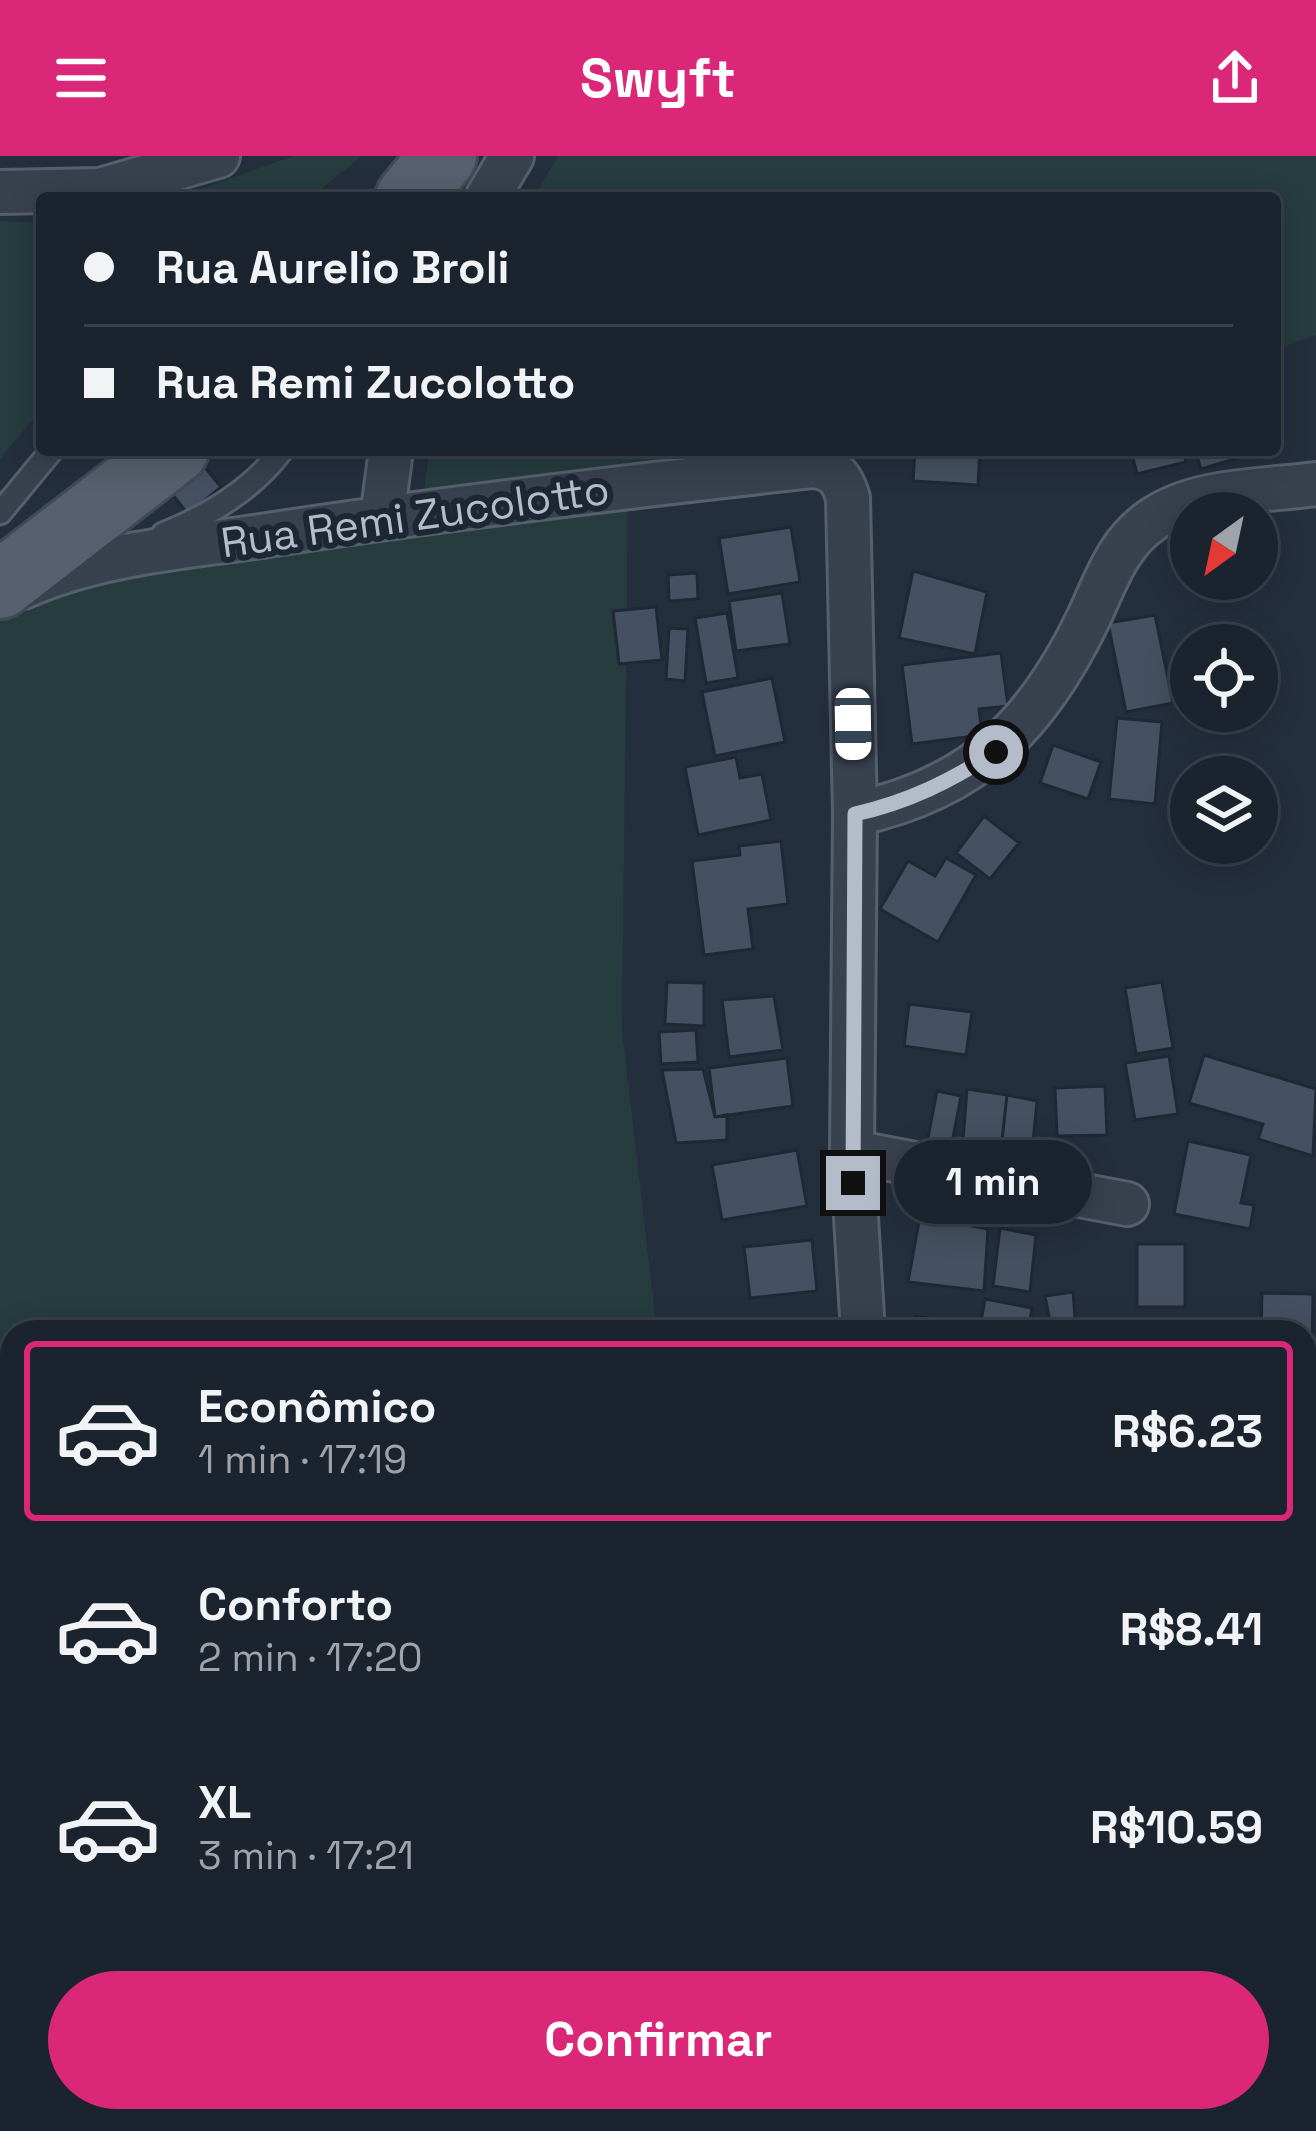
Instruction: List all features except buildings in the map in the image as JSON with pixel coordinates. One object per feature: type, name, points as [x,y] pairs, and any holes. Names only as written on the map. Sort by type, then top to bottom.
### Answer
[{"type":"main road","points":[[0,544],[113,456]]},
{"type":"main road","points":[[0,585],[167,456]]},
{"type":"street","points":[[0,193],[100,190],[218,156]]},
{"type":"street","points":[[491,192],[512,156]]},
{"type":"street","points":[[382,518],[390,456]]},
{"type":"street","name":"Rua Remi Zucolotto","points":[[0,598],[85,566],[382,518],[826,468],[842,478],[848,498],[855,814],[852,1152],[862,1320]]},
{"type":"street","points":[[855,814],[900,804],[996,752],[1061,675],[1123,544],[1156,516],[1201,499],[1316,484]]},
{"type":"street","points":[[852,1152],[1127,1204]]},
{"type":"lane","points":[[0,513],[47,456]]},
{"type":"lane","points":[[85,566],[196,521],[244,488],[276,456]]},
{"type":"green space","points":[[293,156],[362,156],[317,192],[193,192]]},
{"type":"green space","points":[[558,156],[1316,156],[1316,335],[1281,347],[1281,192],[537,192]]},
{"type":"green space","points":[[0,221],[36,223],[36,415],[0,459]]},
{"type":"green space","points":[[428,456],[724,456],[424,495]]},
{"type":"green space","points":[[628,505],[622,1029],[656,1320],[0,1320],[0,613],[81,586]]},
{"type":"route","points":[[853,1183],[855,814],[900,804],[996,752]]}]
